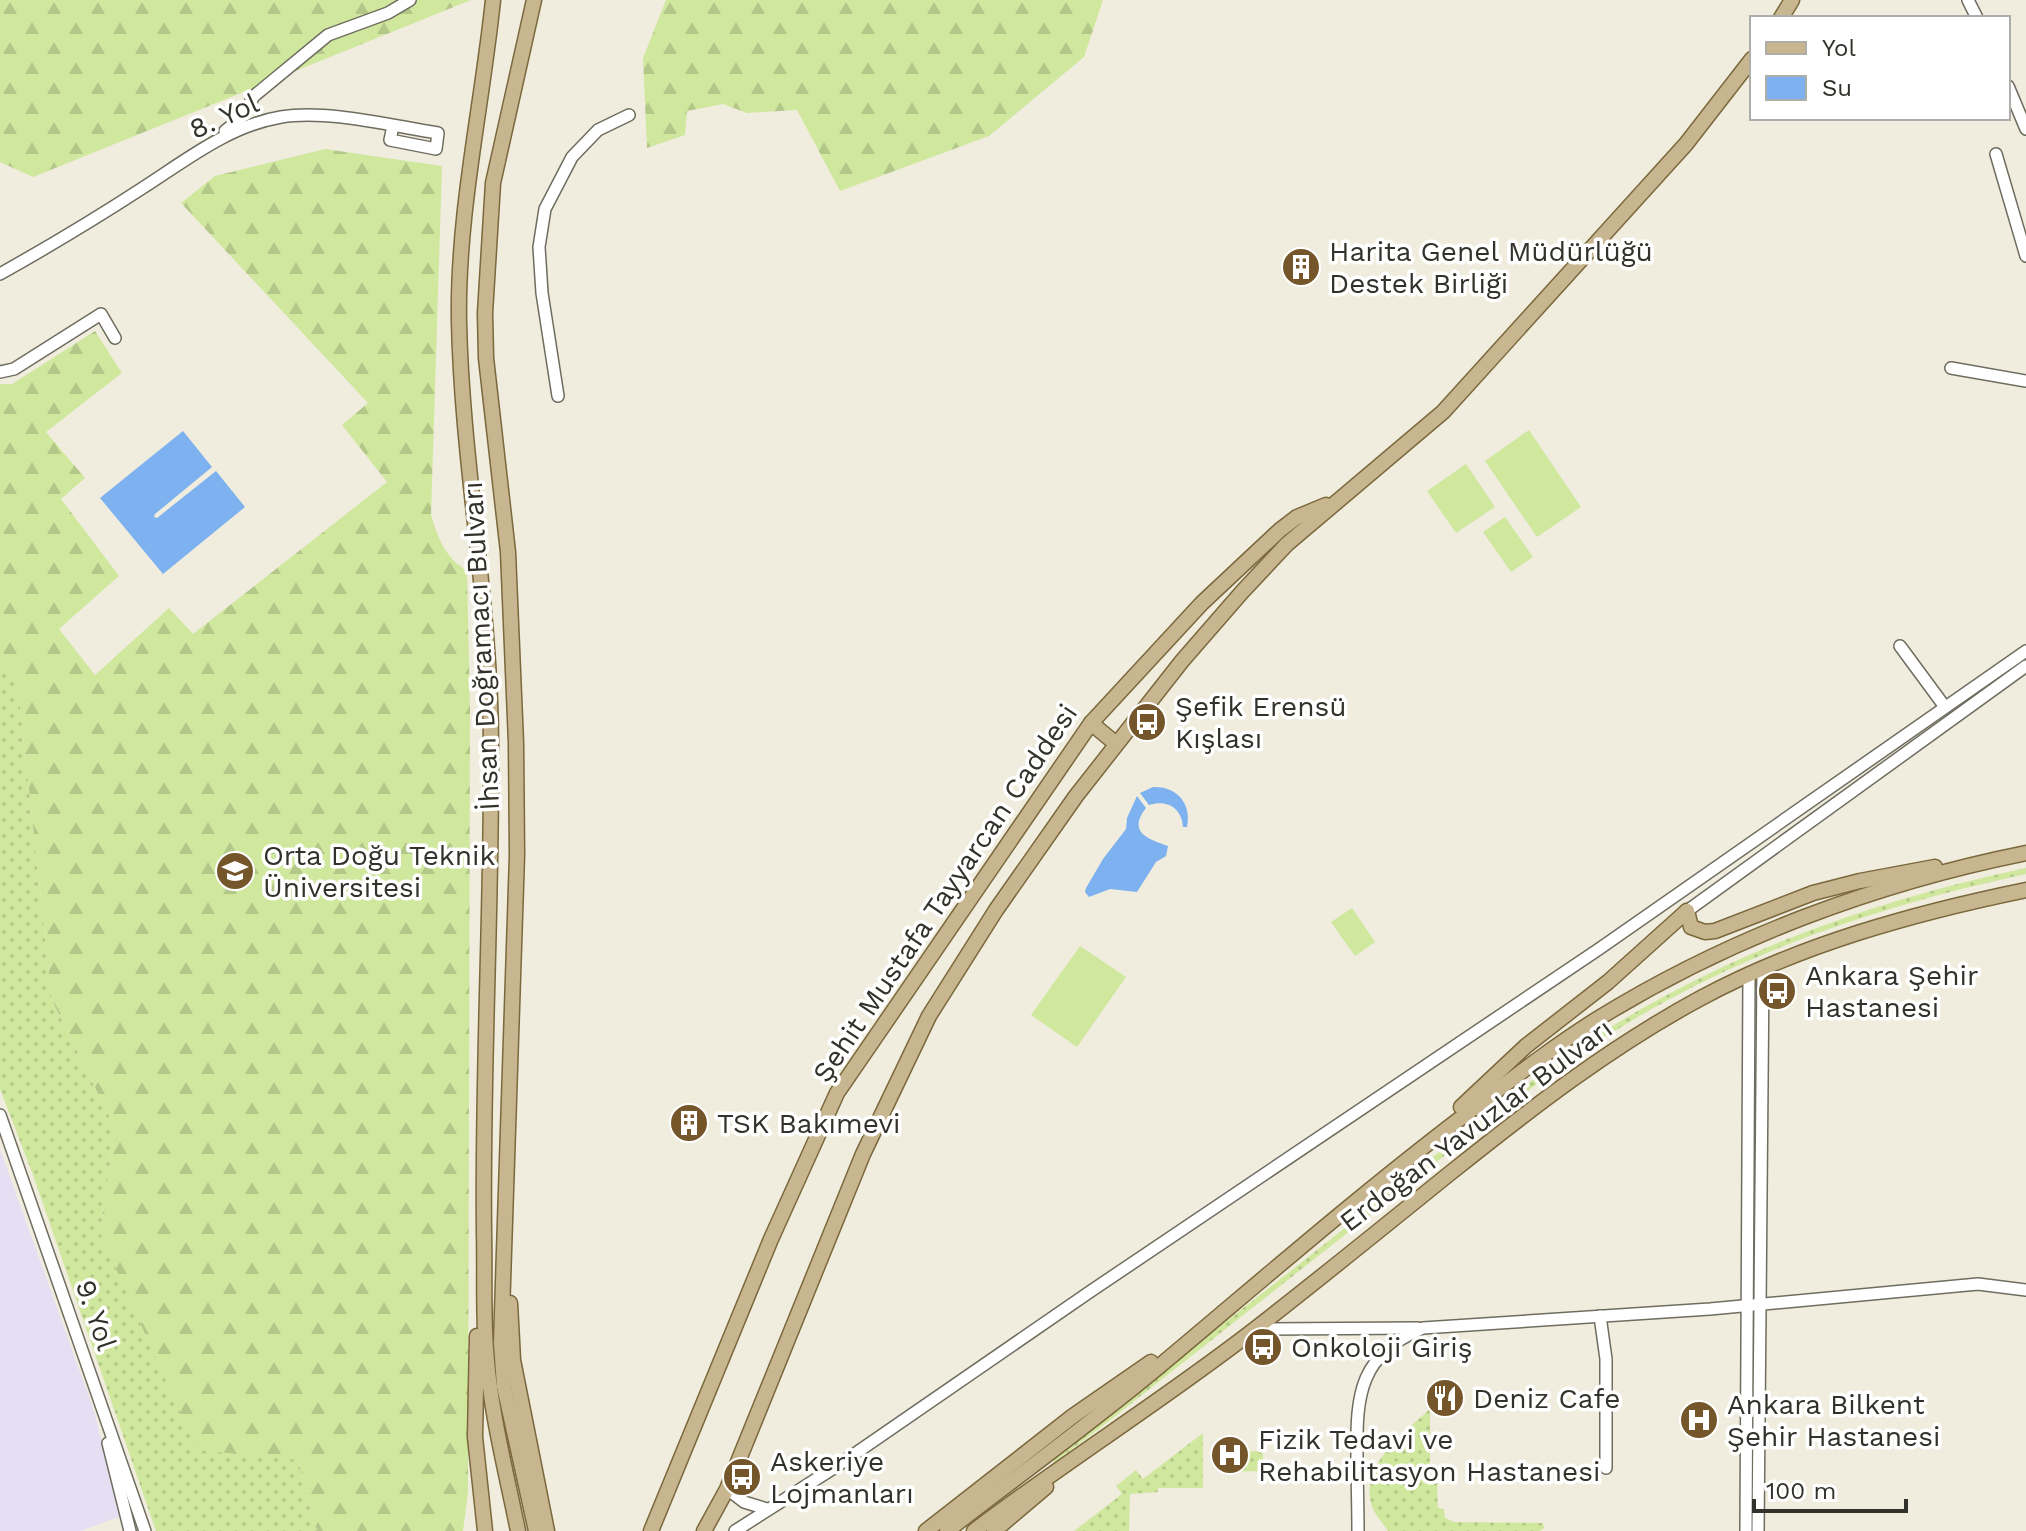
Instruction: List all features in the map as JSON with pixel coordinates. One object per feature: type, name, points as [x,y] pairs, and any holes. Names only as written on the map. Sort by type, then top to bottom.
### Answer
[{"type":"main road","name":"İhsan Doğramacı Bulvarı","points":[[493,0],[460,252],[459,289],[462,400],[481,566],[491,739],[491,882],[483,1176],[486,1348],[495,1415],[518,1531]]},
{"type":"main road","name":"İhsan Doğramacı Bulvarı","points":[[534,0],[493,183],[485,313],[486,358],[508,552],[516,743],[516,871],[504,1194],[502,1365],[536,1531]]},
{"type":"main road","name":"Şehit Mustafa Tayyarcan Caddesi","points":[[704,1531],[727,1489],[863,1154],[929,1016],[996,910],[1115,743],[1242,592],[1287,544],[1443,412],[1686,144],[1750,62]]},
{"type":"main road","name":"Şehit Mustafa Tayyarcan Caddesi","points":[[651,1531],[771,1239],[837,1093],[1091,723],[1202,603],[1280,530],[1297,517],[1337,501]]},
{"type":"main road","points":[[1091,723],[1115,743]]},
{"type":"main road","points":[[1410,1155],[1526,1046],[1608,982],[1687,911],[1691,927],[1705,932],[1715,931],[1796,898],[1860,881],[2024,853]]},
{"type":"main road","name":"Erdoğan Yavuzlar Bulvarı","points":[[947,1531],[1159,1366],[1410,1155],[1575,1034],[1697,964],[1813,913],[1870,893],[2024,853]]},
{"type":"main road","name":"Erdoğan Yavuzlar Bulvarı","points":[[974,1531],[1049,1474],[1255,1329],[1570,1080],[1665,1019],[1718,990],[1832,941],[1878,926],[2026,890]]},
{"type":"main road","points":[[483,1176],[475,1385],[479,1494],[485,1531]]},
{"type":"main road","points":[[504,1194],[513,1360],[547,1531]]},
{"type":"main road","name":"Erdoğan Yavuzlar Bulvarı","points":[[926,1531],[1073,1416],[1227,1309]]},
{"type":"main road","name":"Erdoğan Yavuzlar Bulvarı","points":[[994,1531],[1127,1420]]},
{"type":"main road","points":[[475,1531],[479,1494]]},
{"type":"street","points":[[212,142],[242,117],[254,96],[328,35],[388,13],[410,0]]},
{"type":"street","points":[[2010,91],[2026,129]]},
{"type":"street","points":[[558,396],[542,293],[539,247],[545,209],[572,157],[598,130],[629,115]]},
{"type":"street","name":"8. Yol","points":[[0,274],[212,142],[243,128],[282,116],[333,117],[393,126],[438,133],[436,149],[390,140],[393,126]]},
{"type":"street","points":[[1996,154],[2026,256]]},
{"type":"street","points":[[0,372],[14,369],[101,314],[115,338]]},
{"type":"street","points":[[1951,368],[2026,381]]},
{"type":"street","points":[[1900,646],[1945,707]]},
{"type":"street","points":[[735,1531],[840,1464],[1599,949],[2026,651]]},
{"type":"street","points":[[1687,911],[2026,666]]},
{"type":"street","points":[[1756,973],[1761,1304],[1758,1531]]},
{"type":"street","points":[[1746,1531],[1756,973]]},
{"type":"street","name":"9. Yol","points":[[0,1115],[145,1531]]},
{"type":"street","name":"9. Yol","points":[[0,1132],[105,1434],[130,1531]]},
{"type":"street","points":[[1255,1329],[1423,1328],[1761,1304],[1978,1284],[2026,1290]]},
{"type":"street","points":[[1600,1316],[1606,1359],[1606,1468]]},
{"type":"street","points":[[1358,1531],[1357,1417],[1362,1385],[1377,1360],[1393,1345],[1423,1328]]},
{"type":"street","points":[[727,1489],[744,1502],[767,1509]]},
{"type":"shaded area","points":[[0,1149],[93,1408],[121,1516],[81,1531],[0,1531]]},
{"type":"green space","points":[[0,0],[471,0],[33,177],[0,162]]},
{"type":"green space","points":[[666,0],[1103,0],[1084,57],[989,136],[840,191],[797,110],[747,113],[723,104],[687,111],[685,135],[647,148],[643,58]]},
{"type":"green space","name":"Orta Doğu Teknik Üniversitesi","points":[[325,149],[442,166],[431,515],[444,547],[467,571],[470,707],[468,1492],[463,1531],[317,1531],[298,1460],[197,1450],[100,1233],[115,1128],[52,1000],[18,689],[0,660],[0,384],[12,384],[95,331],[122,373],[46,432],[85,478],[61,499],[119,576],[59,629],[95,675],[169,608],[193,634],[387,482],[342,425],[368,403],[181,203],[215,176]]},
{"type":"green space","points":[[1529,430],[1581,507],[1537,537],[1485,461]]},
{"type":"green space","points":[[1466,464],[1495,507],[1456,533],[1427,491]]},
{"type":"green space","points":[[1505,517],[1533,557],[1511,572],[1483,532]]},
{"type":"green space","points":[[0,660],[18,688],[52,1000],[115,1128],[100,1233],[298,1460],[317,1531],[156,1531],[33,1175],[0,1089]]},
{"type":"green space","points":[[2026,868],[2026,874],[1933,896],[1798,940],[1711,978],[1630,1021],[1559,1068],[1456,1146],[1055,1462],[1051,1458],[1509,1097],[1623,1020],[1750,954],[1840,919],[1932,891]]},
{"type":"green space","points":[[1352,908],[1375,942],[1355,956],[1331,922]]},
{"type":"green space","points":[[1080,946],[1126,977],[1077,1047],[1031,1015]]},
{"type":"green space","points":[[1430,1409],[1430,1483],[1437,1483],[1438,1508],[1444,1509],[1445,1518],[1454,1522],[1543,1523],[1544,1528],[1540,1531],[1388,1531],[1371,1503],[1372,1475],[1387,1450]]},
{"type":"green space","points":[[1203,1433],[1203,1488],[1158,1488],[1158,1492],[1130,1494],[1129,1531],[1074,1531],[1122,1494],[1116,1486],[1136,1470],[1143,1479]]},
{"type":"green space","points":[[1263,1451],[1263,1471],[1220,1472],[1220,1452]]},
{"type":"water","points":[[183,431],[212,467],[154,517],[157,518],[216,471],[245,507],[163,574],[100,498]]},
{"type":"water","points":[[1162,787],[1181,798],[1187,811],[1187,827],[1183,827],[1177,810],[1167,804],[1149,805],[1140,793]]},
{"type":"water","points":[[1137,796],[1146,808],[1139,829],[1147,837],[1168,846],[1166,856],[1156,862],[1137,892],[1110,889],[1089,897],[1086,888],[1126,829],[1127,818]]},
{"type":"place","name":"Harita Genel Müdürlüğü Destek Birliği","points":[[1301,267]]},
{"type":"place","name":"Şefik Erensü Kışlası","points":[[1147,722]]},
{"type":"place","name":"Orta Doğu Teknik Üniversitesi","points":[[235,871]]},
{"type":"place","name":"Ankara Şehir Hastanesi","points":[[1777,991]]},
{"type":"place","name":"TSK Bakımevi","points":[[689,1123]]},
{"type":"place","name":"Onkoloji Giriş","points":[[1263,1347]]},
{"type":"place","name":"Deniz Cafe","points":[[1445,1398]]},
{"type":"place","name":"Ankara Bilkent Şehir Hastanesi","points":[[1699,1420]]},
{"type":"place","name":"Fizik Tedavi ve Rehabilitasyon Hastanesi","points":[[1230,1455]]},
{"type":"place","name":"Askeriye Lojmanları","points":[[742,1477]]}]
